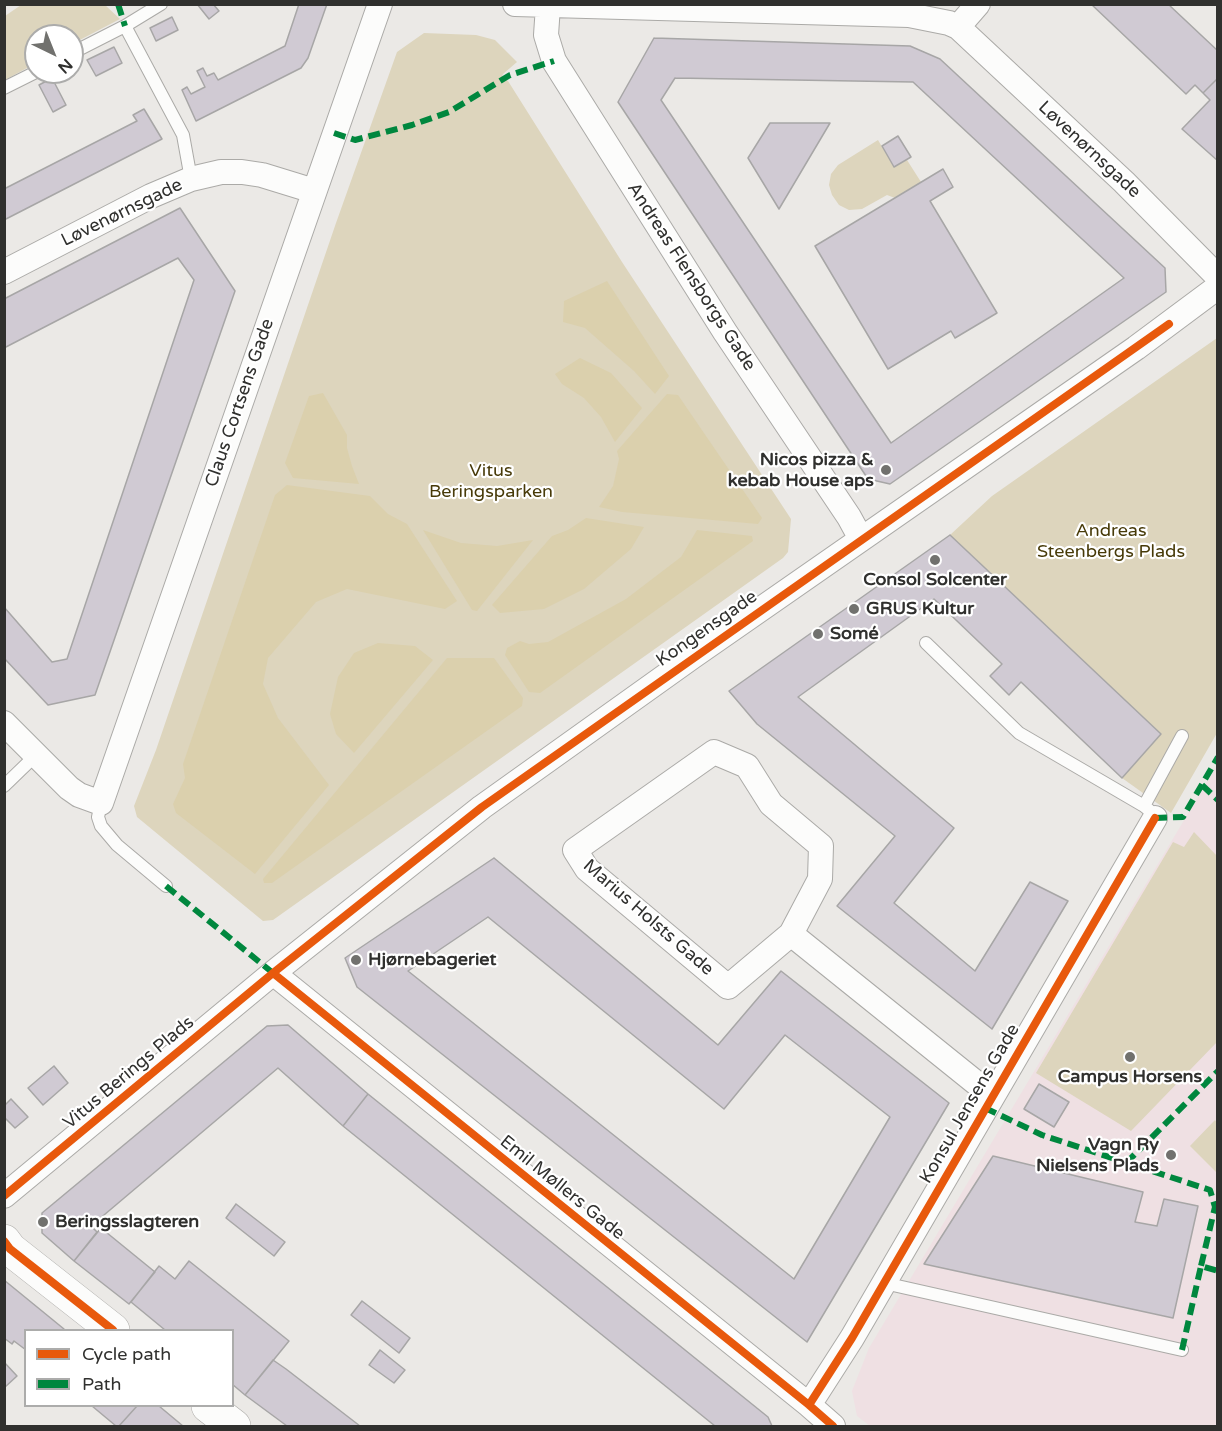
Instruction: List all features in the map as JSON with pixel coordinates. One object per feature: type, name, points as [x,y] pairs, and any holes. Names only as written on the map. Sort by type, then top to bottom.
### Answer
[{"type":"street","name":"Claus Cortsens Gade","points":[[101,803],[380,4]]},
{"type":"street","name":"Løvenørnsgade","points":[[515,4],[909,15],[940,20],[958,27],[1124,182],[1218,278]]},
{"type":"street","points":[[958,27],[978,4]]},
{"type":"street","name":"Andreas Flensborgs Gade","points":[[538,5],[554,61],[725,332],[861,539]]},
{"type":"street","name":"Løvenørnsgade","points":[[4,272],[151,196],[191,179],[221,172],[242,172],[262,175],[314,191]]},
{"type":"street","name":"Kongensgade","points":[[273,973],[482,807],[1136,348],[1218,287]]},
{"type":"street","points":[[4,723],[69,788],[79,795],[101,803]]},
{"type":"street","name":"Marius Holsts Gade","points":[[714,752],[747,766],[771,804],[821,846],[820,879],[791,934],[728,987],[587,869],[575,850],[714,752]]},
{"type":"street","name":"Konsul Jensens Gade","points":[[809,1405],[884,1283],[1150,812]]},
{"type":"street","points":[[791,934],[975,1082],[993,1093]]},
{"type":"street","name":"Vitus Berings Plads","points":[[4,1197],[273,973]]},
{"type":"street","name":"Emil Møllers Gade","points":[[273,973],[834,1426]]},
{"type":"street","points":[[4,1241],[10,1249],[112,1329]]},
{"type":"street","points":[[209,1407],[234,1426]]},
{"type":"lane","points":[[84,48],[161,4]]},
{"type":"lane","points":[[125,26],[183,135],[191,179]]},
{"type":"lane","points":[[4,88],[24,78]]},
{"type":"lane","points":[[926,643],[1019,733],[1150,812],[1182,736]]},
{"type":"lane","points":[[4,786],[35,756]]},
{"type":"lane","points":[[101,803],[98,818],[101,826],[117,845],[166,886]]},
{"type":"lane","points":[[884,1283],[1182,1350]]},
{"type":"shaded area","points":[[607,281],[669,376],[655,394],[634,371],[585,328],[563,322],[564,301]]},
{"type":"shaded area","points":[[580,358],[611,373],[642,408],[615,442],[601,417],[584,398],[562,384],[555,374]]},
{"type":"shaded area","points":[[323,393],[347,435],[347,448],[359,484],[293,478],[285,463],[309,396]]},
{"type":"shaded area","points":[[667,394],[678,395],[762,518],[758,524],[622,512],[599,507],[613,486],[619,459],[617,451]]},
{"type":"shaded area","points":[[287,485],[370,496],[388,514],[407,524],[457,601],[445,609],[347,589],[316,602],[268,658],[263,684],[278,718],[329,785],[255,874],[176,813],[173,804],[185,778],[183,764],[275,495]]},
{"type":"shaded area","points":[[586,518],[644,527],[631,549],[584,589],[544,609],[500,613],[492,605],[552,536],[568,530]]},
{"type":"shaded area","points":[[423,530],[461,543],[497,546],[533,540],[477,611],[472,610]]},
{"type":"shaded area","points":[[697,530],[752,536],[753,541],[540,693],[529,692],[505,655],[507,648],[520,641],[529,644],[548,642],[626,599],[681,557]]},
{"type":"shaded area","points":[[378,643],[415,646],[433,660],[354,753],[336,734],[330,714],[338,677],[354,653]]},
{"type":"shaded area","points":[[447,658],[494,658],[523,698],[522,706],[272,883],[264,883],[263,879]]},
{"type":"shaded area","name":"Campus Horsens","points":[[1217,765],[1217,1426],[870,1426],[857,1416],[852,1391],[869,1348]]},
{"type":"green space","points":[[21,5],[105,5],[120,19],[84,38],[84,24],[24,24],[24,70],[5,80],[5,16]]},
{"type":"green space","name":"Vitus Beringsparken","points":[[424,33],[476,35],[495,40],[517,62],[502,77],[508,81],[622,262],[791,519],[788,552],[783,558],[273,920],[263,921],[137,817],[134,806],[156,750],[336,223],[397,52]]},
{"type":"green space","points":[[878,140],[894,167],[907,160],[921,182],[895,198],[887,195],[862,209],[849,210],[839,205],[829,185],[831,174],[838,165]]},
{"type":"green space","name":"Andreas Steenbergs Plads","points":[[1217,338],[1217,733],[1171,813],[1122,778],[1161,734],[950,535],[992,496]]},
{"type":"green space","points":[[1194,832],[1217,856],[1217,1042],[1131,1131],[1036,1073],[1173,842],[1184,847]]},
{"type":"green space","points":[[1215,1120],[1217,1123],[1217,1173],[1190,1146]]},
{"type":"building","points":[[197,4],[213,4],[219,11],[209,19]]},
{"type":"building","points":[[299,4],[327,4],[308,58],[301,68],[196,121],[182,90],[187,87],[191,94],[205,87],[197,71],[203,68],[207,76],[214,73],[218,80],[285,46]]},
{"type":"building","points":[[1091,4],[1168,4],[1218,51],[1218,78],[1203,93],[1195,85],[1186,94]]},
{"type":"building","points":[[172,17],[178,30],[156,41],[150,28]]},
{"type":"building","points":[[654,38],[910,46],[940,59],[1165,268],[1166,292],[890,484],[868,479],[618,102]],"holes":[[[675,78],[913,82],[1124,278],[891,443],[661,100]]]},
{"type":"building","points":[[114,47],[122,63],[96,76],[87,60]]},
{"type":"building","points":[[1218,78],[1218,161],[1182,129],[1210,100],[1203,93]]},
{"type":"building","points":[[55,84],[66,105],[53,112],[39,85]]},
{"type":"building","points":[[144,109],[162,139],[4,220],[4,189],[137,121],[133,115]]},
{"type":"building","points":[[770,123],[830,123],[779,209],[748,158]]},
{"type":"building","points":[[898,136],[911,157],[894,167],[882,146]]},
{"type":"building","points":[[943,169],[953,187],[930,201],[997,313],[955,338],[951,331],[888,369],[815,246]]},
{"type":"building","points":[[180,208],[235,291],[95,695],[48,705],[4,658],[4,607],[52,662],[67,659],[194,280],[178,258],[4,348],[4,299]]},
{"type":"building","points":[[950,535],[1161,734],[1122,778],[1021,682],[1009,695],[990,676],[1002,664],[934,599],[798,697],[954,828],[894,903],[975,971],[1030,882],[1068,901],[992,1029],[837,906],[895,836],[757,724],[729,691]]},
{"type":"building","points":[[494,858],[718,1045],[781,971],[949,1103],[807,1342],[357,987],[345,958]],"holes":[[[488,917],[724,1109],[785,1035],[890,1117],[794,1279],[408,971]]]},
{"type":"building","points":[[288,1025],[368,1094],[343,1126],[278,1068],[91,1226],[97,1232],[74,1261],[42,1233],[42,1213],[267,1026]]},
{"type":"building","points":[[54,1066],[68,1083],[43,1105],[28,1088]]},
{"type":"building","points":[[1039,1084],[1069,1102],[1054,1127],[1024,1109]]},
{"type":"building","points":[[368,1094],[768,1417],[772,1426],[715,1426],[343,1126]]},
{"type":"building","points":[[11,1099],[28,1117],[15,1128],[4,1117],[4,1106]]},
{"type":"building","points":[[993,1156],[1143,1192],[1135,1222],[1157,1226],[1164,1199],[1198,1206],[1173,1318],[924,1264]]},
{"type":"building","points":[[236,1204],[285,1242],[274,1256],[226,1218]]},
{"type":"building","points":[[101,1228],[155,1272],[129,1304],[74,1261]]},
{"type":"building","points":[[189,1261],[289,1341],[245,1395],[234,1386],[234,1329],[164,1329],[131,1302],[159,1266],[175,1279]]},
{"type":"building","points":[[4,1280],[64,1329],[24,1329],[24,1348],[14,1341],[12,1344],[4,1338]]},
{"type":"building","points":[[362,1301],[410,1338],[399,1353],[351,1315]]},
{"type":"building","points":[[380,1350],[405,1370],[394,1383],[369,1365]]},
{"type":"building","points":[[273,1360],[360,1426],[287,1426],[245,1395]]},
{"type":"building","points":[[4,1362],[17,1376],[4,1388]]},
{"type":"building","points":[[93,1407],[136,1407],[119,1426]]},
{"type":"building","points":[[136,1407],[160,1407],[183,1426],[119,1426]]},
{"type":"marked path","points":[[118,4],[125,26]]},
{"type":"marked path","points":[[334,133],[355,140],[412,125],[449,112],[510,75],[554,61]]},
{"type":"marked path","points":[[1155,818],[1183,817],[1218,757]]},
{"type":"marked path","points":[[1202,785],[1218,800]]},
{"type":"marked path","points":[[166,886],[273,973]]},
{"type":"marked path","points":[[1126,1163],[1218,1071]]},
{"type":"marked path","points":[[985,1108],[1042,1135],[1210,1190],[1215,1207],[1201,1266]]},
{"type":"marked path","points":[[1182,1350],[1201,1266],[1218,1271]]},
{"type":"cycle path","points":[[4,1196],[273,973],[482,807],[1169,324]]},
{"type":"cycle path","points":[[809,1405],[852,1338],[1155,818]]},
{"type":"cycle path","points":[[273,973],[833,1426]]},
{"type":"cycle path","points":[[4,1241],[10,1249],[112,1329]]},
{"type":"place","name":"Nicos pizza & kebab House aps","points":[[886,470]]},
{"type":"place","name":"Consol Solcenter","points":[[935,560]]},
{"type":"place","name":"GRUS Kultur","points":[[854,609]]},
{"type":"place","name":"Somé","points":[[818,634]]},
{"type":"place","name":"Hjørnebageriet","points":[[356,960]]},
{"type":"place","name":"Campus Horsens","points":[[1130,1057]]},
{"type":"place","name":"Vagn Ry Nielsens Plads","points":[[1171,1155]]},
{"type":"place","name":"Beringsslagteren","points":[[43,1222]]}]
